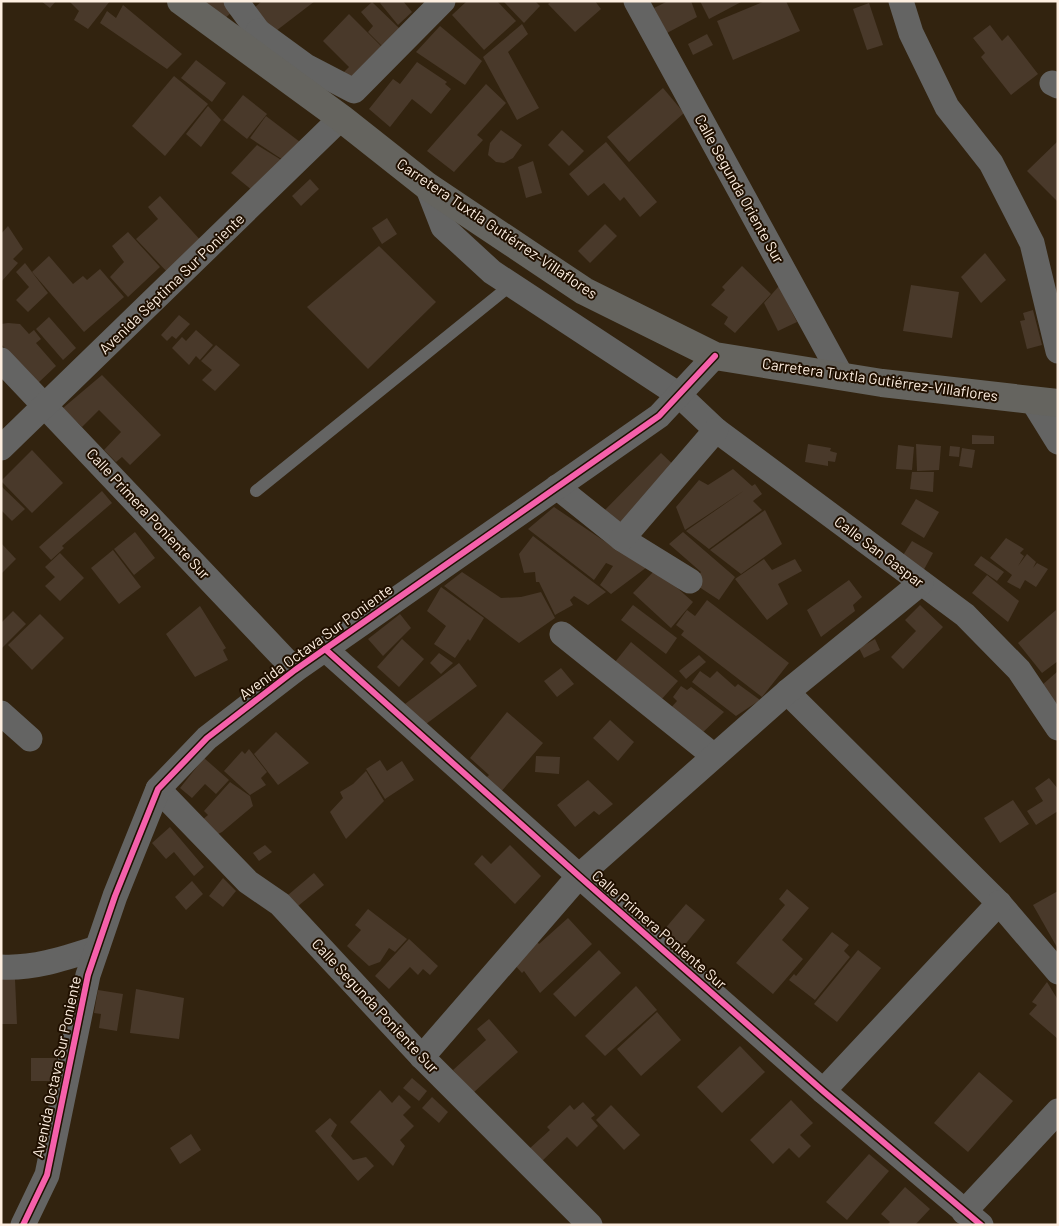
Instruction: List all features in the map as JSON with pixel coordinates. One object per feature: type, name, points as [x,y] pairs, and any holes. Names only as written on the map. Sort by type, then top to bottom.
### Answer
[{"type":"main road","name":"Carretera Tuxtla Gutiérrez-Villaflores","points":[[181,1],[255,43],[341,118],[427,186],[584,291],[715,356],[842,377],[1045,402]]},
{"type":"street","points":[[236,1],[255,43],[306,66],[354,91],[443,1]]},
{"type":"street","name":"Calle Segunda Oriente Sur","points":[[636,1],[842,377]]},
{"type":"street","points":[[901,1],[911,32],[947,106],[991,163],[1032,243],[1058,351]]},
{"type":"street","name":"Avenida Séptima Sur Poniente","points":[[1,448],[341,118]]},
{"type":"street","name":"Calle San Gaspar","points":[[427,186],[443,227],[492,272],[679,395],[716,430],[921,584],[966,615],[1019,670],[1058,728]]},
{"type":"street","name":"Avenida Octava Sur Poniente","points":[[23,1225],[46,1175],[88,975],[115,896],[158,789],[207,738],[295,670],[658,416],[715,356]]},
{"type":"street","name":"Calle Primera Poniente Sur","points":[[1,360],[295,670]]},
{"type":"street","points":[[1045,402],[1058,442]]},
{"type":"street","points":[[622,539],[716,430]]},
{"type":"street","points":[[557,487],[622,539],[690,580]]},
{"type":"street","points":[[422,1057],[578,876],[787,692],[921,584]]},
{"type":"street","points":[[562,634],[714,756]]},
{"type":"street","name":"Calle Primera Poniente Sur","points":[[325,649],[578,876],[823,1091],[973,1218]]},
{"type":"street","points":[[787,692],[999,903],[1058,972]]},
{"type":"street","points":[[1,713],[30,739]]},
{"type":"street","name":"Calle Segunda Poniente Sur","points":[[158,789],[248,882],[280,904],[422,1057],[590,1225]]},
{"type":"street","points":[[823,1091],[999,903]]},
{"type":"street","points":[[1,967],[21,968],[66,958],[97,948]]},
{"type":"street","points":[[973,1218],[1058,1111]]},
{"type":"lane","points":[[256,491],[511,285]]},
{"type":"building","points":[[41,1],[56,1],[50,8]]},
{"type":"building","points":[[69,1],[110,1],[88,29],[74,20],[79,11]]},
{"type":"building","points":[[202,1],[224,1],[233,11],[220,23]]},
{"type":"building","points":[[262,1],[315,1],[272,34],[254,8]]},
{"type":"building","points":[[382,1],[403,1],[412,12],[398,25],[380,3]]},
{"type":"building","points":[[467,1],[497,1],[516,21],[484,50],[452,15]]},
{"type":"building","points":[[503,1],[535,1],[540,6],[524,23]]},
{"type":"building","points":[[552,1],[595,1],[601,9],[575,32],[548,4]]},
{"type":"building","points":[[668,1],[691,1],[697,17],[667,33],[654,8]]},
{"type":"building","points":[[700,1],[743,1],[709,19]]},
{"type":"building","points":[[765,1],[786,1],[800,31],[733,60],[717,21]]},
{"type":"building","points":[[372,2],[400,29],[383,47],[368,32],[373,26],[361,12]]},
{"type":"building","points":[[869,3],[883,45],[867,50],[853,9]]},
{"type":"building","points":[[123,5],[182,54],[167,69],[100,23],[107,11],[116,18]]},
{"type":"building","points":[[349,14],[383,48],[350,83],[341,75],[349,67],[323,41]]},
{"type":"building","points":[[522,24],[528,34],[508,52],[539,108],[517,120],[483,57]]},
{"type":"building","points":[[990,25],[1002,41],[1008,35],[1038,74],[1011,95],[981,57],[985,53],[973,38]]},
{"type":"building","points":[[440,26],[482,61],[465,85],[416,52]]},
{"type":"building","points":[[707,34],[713,45],[693,55],[688,44]]},
{"type":"building","points":[[196,60],[226,83],[212,102],[181,78]]},
{"type":"building","points":[[417,62],[447,82],[445,84],[451,89],[431,114],[412,99],[390,127],[369,109],[393,79],[400,84]]},
{"type":"building","points":[[174,76],[208,104],[165,156],[132,126]]},
{"type":"building","points":[[486,84],[506,103],[477,135],[483,140],[454,172],[427,151]]},
{"type":"building","points":[[663,88],[684,113],[629,162],[607,137]]},
{"type":"building","points":[[243,95],[267,114],[247,139],[223,120]]},
{"type":"building","points":[[208,106],[221,120],[201,147],[186,134]]},
{"type":"building","points":[[266,116],[300,142],[283,160],[250,138]]},
{"type":"building","points":[[501,130],[522,145],[513,158],[504,163],[496,162],[488,155],[490,143]]},
{"type":"building","points":[[562,130],[584,151],[569,166],[548,145]]},
{"type":"building","points":[[1058,141],[1058,202],[1027,171]]},
{"type":"building","points":[[606,142],[657,202],[640,217],[624,197],[620,201],[604,183],[588,196],[569,174]]},
{"type":"building","points":[[257,145],[283,161],[253,191],[231,173]]},
{"type":"building","points":[[533,161],[542,193],[526,198],[518,167]]},
{"type":"building","points":[[310,179],[319,189],[301,206],[292,196]]},
{"type":"building","points":[[160,196],[203,243],[169,274],[136,239],[158,219],[148,207]]},
{"type":"building","points":[[387,218],[397,234],[382,244],[372,228]]},
{"type":"building","points":[[605,224],[617,236],[590,263],[578,251]]},
{"type":"building","points":[[8,226],[23,249],[13,259],[18,263],[1,282],[1,234]]},
{"type":"building","points":[[128,232],[160,267],[128,297],[110,277],[124,262],[112,246]]},
{"type":"building","points":[[379,246],[436,302],[368,369],[307,307]]},
{"type":"building","points":[[985,253],[1006,280],[981,303],[961,277]]},
{"type":"building","points":[[49,256],[73,284],[83,276],[87,280],[100,269],[124,297],[84,332],[32,272]]},
{"type":"building","points":[[25,263],[48,293],[28,312],[16,300],[29,287],[16,272]]},
{"type":"building","points":[[742,266],[771,294],[735,333],[724,324],[728,317],[711,305],[725,290],[722,287]]},
{"type":"building","points":[[911,285],[959,292],[952,338],[903,331]]},
{"type":"building","points":[[779,286],[797,322],[778,331],[764,303]]},
{"type":"building","points":[[1033,310],[1042,345],[1027,349],[1020,321],[1025,320],[1023,313]]},
{"type":"building","points":[[179,315],[190,324],[176,339],[172,336],[167,341],[161,335]]},
{"type":"building","points":[[49,317],[76,348],[63,360],[36,329]]},
{"type":"building","points":[[1,324],[20,324],[29,334],[34,330],[41,339],[36,343],[56,366],[37,384],[1,344]]},
{"type":"building","points":[[196,330],[213,345],[200,360],[196,356],[189,365],[172,348],[182,337],[186,341]]},
{"type":"building","points":[[216,345],[240,365],[215,391],[202,380],[212,370],[201,361]]},
{"type":"building","points":[[102,375],[161,435],[130,465],[122,457],[116,462],[104,450],[121,432],[99,410],[82,427],[63,408]]},
{"type":"building","points":[[972,435],[994,436],[994,444],[972,444]]},
{"type":"building","points":[[808,444],[831,448],[830,451],[837,453],[835,462],[828,461],[828,466],[805,462]]},
{"type":"building","points":[[916,444],[941,446],[939,470],[917,471]]},
{"type":"building","points":[[898,445],[914,447],[912,470],[896,469]]},
{"type":"building","points":[[950,446],[960,447],[959,457],[949,456]]},
{"type":"building","points":[[962,448],[975,450],[972,468],[959,466]]},
{"type":"building","points":[[32,450],[63,483],[32,513],[1,481]]},
{"type":"building","points":[[661,453],[680,471],[617,534],[599,516]]},
{"type":"building","points":[[733,469],[752,486],[755,484],[762,494],[753,501],[762,510],[709,549],[686,531],[745,490],[685,530],[676,507],[699,480],[708,485]]},
{"type":"building","points":[[912,472],[934,472],[933,492],[910,489]]},
{"type":"building","points":[[1,486],[25,509],[12,521],[1,510]]},
{"type":"building","points":[[102,491],[112,503],[62,546],[64,548],[51,560],[39,547]]},
{"type":"building","points":[[916,499],[939,512],[924,538],[901,524]]},
{"type":"building","points":[[554,507],[616,549],[647,567],[611,594],[600,585],[613,566],[606,563],[594,580],[528,529]]},
{"type":"building","points":[[765,510],[782,544],[741,574],[710,550]]},
{"type":"building","points":[[135,532],[155,558],[134,575],[114,549]]},
{"type":"building","points":[[683,532],[735,577],[719,600],[693,583],[701,572],[669,544]]},
{"type":"building","points":[[533,536],[606,592],[588,605],[574,596],[570,600],[573,605],[555,615],[539,582],[536,582],[535,572],[524,573],[519,554]]},
{"type":"building","points":[[1006,538],[1024,549],[1020,553],[1024,556],[1018,566],[1027,554],[1036,562],[1033,568],[1037,563],[1048,569],[1036,587],[1025,580],[1020,589],[1007,582],[1012,575],[990,558]]},
{"type":"building","points":[[912,541],[933,553],[922,573],[900,560]]},
{"type":"building","points":[[1,543],[16,559],[1,574]]},
{"type":"building","points":[[113,550],[141,587],[119,604],[91,568]]},
{"type":"building","points":[[60,553],[84,578],[60,601],[45,586],[55,577],[45,567]]},
{"type":"building","points":[[981,556],[1004,572],[997,581],[974,565]]},
{"type":"building","points":[[764,559],[772,570],[795,559],[802,571],[778,584],[788,604],[767,620],[735,579]]},
{"type":"building","points":[[656,569],[693,602],[671,628],[633,593]]},
{"type":"building","points":[[462,572],[501,598],[521,597],[541,592],[555,618],[519,643],[444,586]]},
{"type":"building","points":[[987,575],[1019,601],[1008,622],[972,593]]},
{"type":"building","points":[[849,580],[862,597],[853,605],[855,611],[821,637],[807,610]]},
{"type":"building","points":[[441,587],[484,618],[470,641],[468,639],[455,658],[434,644],[446,626],[427,611]]},
{"type":"building","points":[[707,600],[789,663],[762,697],[681,635],[684,631],[676,625],[687,610],[695,616]]},
{"type":"building","points":[[633,605],[677,638],[666,654],[621,620]]},
{"type":"building","points":[[920,605],[943,627],[903,669],[891,657],[916,631],[905,620]]},
{"type":"building","points":[[200,606],[226,648],[223,650],[228,660],[195,677],[166,634]]},
{"type":"building","points":[[1056,610],[1058,661],[1042,673],[1018,643]]},
{"type":"building","points":[[13,611],[26,624],[1,649],[1,623]]},
{"type":"building","points":[[40,614],[64,638],[32,670],[8,645]]},
{"type":"building","points":[[400,614],[411,628],[383,656],[368,639]]},
{"type":"building","points":[[402,639],[424,659],[399,687],[377,667]]},
{"type":"building","points":[[875,639],[880,650],[864,658],[859,648]]},
{"type":"building","points":[[631,642],[678,681],[660,701],[615,662]]},
{"type":"building","points":[[439,653],[453,663],[441,674],[430,663]]},
{"type":"building","points":[[699,655],[706,662],[686,679],[679,671]]},
{"type":"building","points":[[459,663],[477,686],[422,727],[405,704]]},
{"type":"building","points":[[561,668],[574,684],[557,697],[544,681]]},
{"type":"building","points":[[700,671],[710,678],[717,671],[735,687],[738,684],[760,700],[736,716],[692,682]]},
{"type":"building","points":[[1058,671],[1058,705],[1041,686]]},
{"type":"building","points":[[681,686],[687,690],[691,687],[724,712],[698,737],[668,711],[677,701],[673,697]]},
{"type":"building","points":[[507,712],[543,743],[500,793],[485,779],[489,775],[470,758]]},
{"type":"building","points":[[610,720],[634,742],[618,761],[593,738]]},
{"type":"building","points":[[276,732],[309,763],[278,785],[254,754]]},
{"type":"building","points":[[249,749],[267,772],[261,778],[266,785],[250,795],[224,771],[242,751],[245,754]]},
{"type":"building","points":[[536,756],[560,757],[559,774],[535,772]]},
{"type":"building","points":[[204,758],[229,780],[216,794],[205,784],[192,798],[180,788]]},
{"type":"building","points":[[380,760],[387,771],[402,761],[414,780],[385,799],[366,769]]},
{"type":"building","points":[[366,771],[384,801],[346,839],[330,812],[343,798],[340,792],[353,784]]},
{"type":"building","points":[[1049,778],[1058,789],[1058,811],[1036,825],[1027,811],[1043,801],[1035,788]]},
{"type":"building","points":[[588,780],[613,804],[599,815],[594,811],[575,827],[557,805]]},
{"type":"building","points":[[230,782],[250,796],[253,806],[222,832],[214,836],[201,821],[208,815],[204,811]]},
{"type":"building","points":[[1013,800],[1029,824],[1000,843],[984,818]]},
{"type":"building","points":[[170,827],[204,867],[194,876],[174,852],[166,859],[152,843]]},
{"type":"building","points":[[265,845],[272,852],[259,861],[253,853]]},
{"type":"building","points":[[510,845],[541,876],[515,904],[474,864],[482,855],[491,864]]},
{"type":"building","points":[[314,873],[324,885],[298,906],[288,895]]},
{"type":"building","points":[[223,878],[236,891],[223,907],[209,896]]},
{"type":"building","points":[[192,881],[203,894],[186,910],[175,897]]},
{"type":"building","points":[[787,889],[809,908],[782,940],[803,959],[773,994],[736,963],[785,905],[779,899]]},
{"type":"building","points":[[1058,891],[1058,949],[1033,905]]},
{"type":"building","points":[[686,904],[705,920],[683,947],[663,931]]},
{"type":"building","points":[[368,909],[407,939],[395,952],[389,948],[380,962],[369,966],[347,946],[361,930],[355,925]]},
{"type":"building","points":[[568,918],[592,944],[540,993],[524,971],[522,973],[513,963],[537,942],[539,944]]},
{"type":"building","points":[[832,932],[849,945],[844,951],[850,957],[815,1000],[789,980],[794,974],[796,976]]},
{"type":"building","points":[[409,939],[438,966],[430,975],[423,969],[418,975],[410,967],[389,989],[375,976]]},
{"type":"building","points":[[599,950],[621,973],[575,1017],[553,994]]},
{"type":"building","points":[[858,950],[881,968],[837,1022],[814,1004]]},
{"type":"building","points":[[1,979],[15,979],[17,1024],[1,1024]]},
{"type":"building","points":[[1047,982],[1058,1000],[1058,1039],[1029,1014],[1037,1005],[1032,1002]]},
{"type":"building","points":[[636,986],[657,1010],[605,1056],[585,1036]]},
{"type":"building","points":[[136,989],[184,998],[179,1039],[130,1033]]},
{"type":"building","points":[[98,990],[123,994],[117,1031],[99,1028],[101,1014],[94,1013]]},
{"type":"building","points":[[657,1012],[681,1040],[641,1076],[617,1049]]},
{"type":"building","points":[[489,1019],[518,1052],[473,1093],[453,1070],[486,1040],[477,1029]]},
{"type":"building","points":[[740,1046],[765,1072],[722,1113],[697,1087]]},
{"type":"building","points":[[31,1058],[57,1058],[57,1081],[31,1081]]},
{"type":"building","points":[[979,1072],[1013,1101],[968,1152],[934,1123]]},
{"type":"building","points":[[412,1078],[427,1091],[419,1101],[403,1088]]},
{"type":"building","points":[[380,1090],[392,1103],[399,1095],[411,1107],[403,1115],[414,1126],[400,1140],[405,1146],[393,1166],[350,1122]]},
{"type":"building","points":[[432,1097],[448,1112],[439,1123],[422,1108]]},
{"type":"building","points":[[791,1100],[813,1123],[800,1135],[811,1146],[799,1158],[789,1148],[773,1164],[750,1140]]},
{"type":"building","points":[[583,1102],[595,1115],[591,1118],[598,1126],[577,1147],[567,1137],[541,1162],[529,1149],[550,1130],[547,1127],[570,1105],[574,1110]]},
{"type":"building","points":[[611,1105],[640,1135],[624,1150],[596,1120]]},
{"type":"building","points":[[330,1118],[337,1125],[331,1136],[353,1160],[366,1157],[374,1166],[358,1181],[315,1131]]},
{"type":"building","points":[[191,1134],[201,1150],[180,1164],[170,1148]]},
{"type":"building","points":[[869,1154],[889,1171],[847,1220],[826,1202]]},
{"type":"building","points":[[905,1187],[930,1209],[915,1225],[887,1225],[890,1222],[881,1214]]},
{"type":"cycle path","points":[[23,1225],[47,1175],[88,975],[115,896],[158,789],[207,738],[295,670],[659,416],[715,356]]},
{"type":"cycle path","points":[[325,649],[823,1091],[981,1225]]}]
